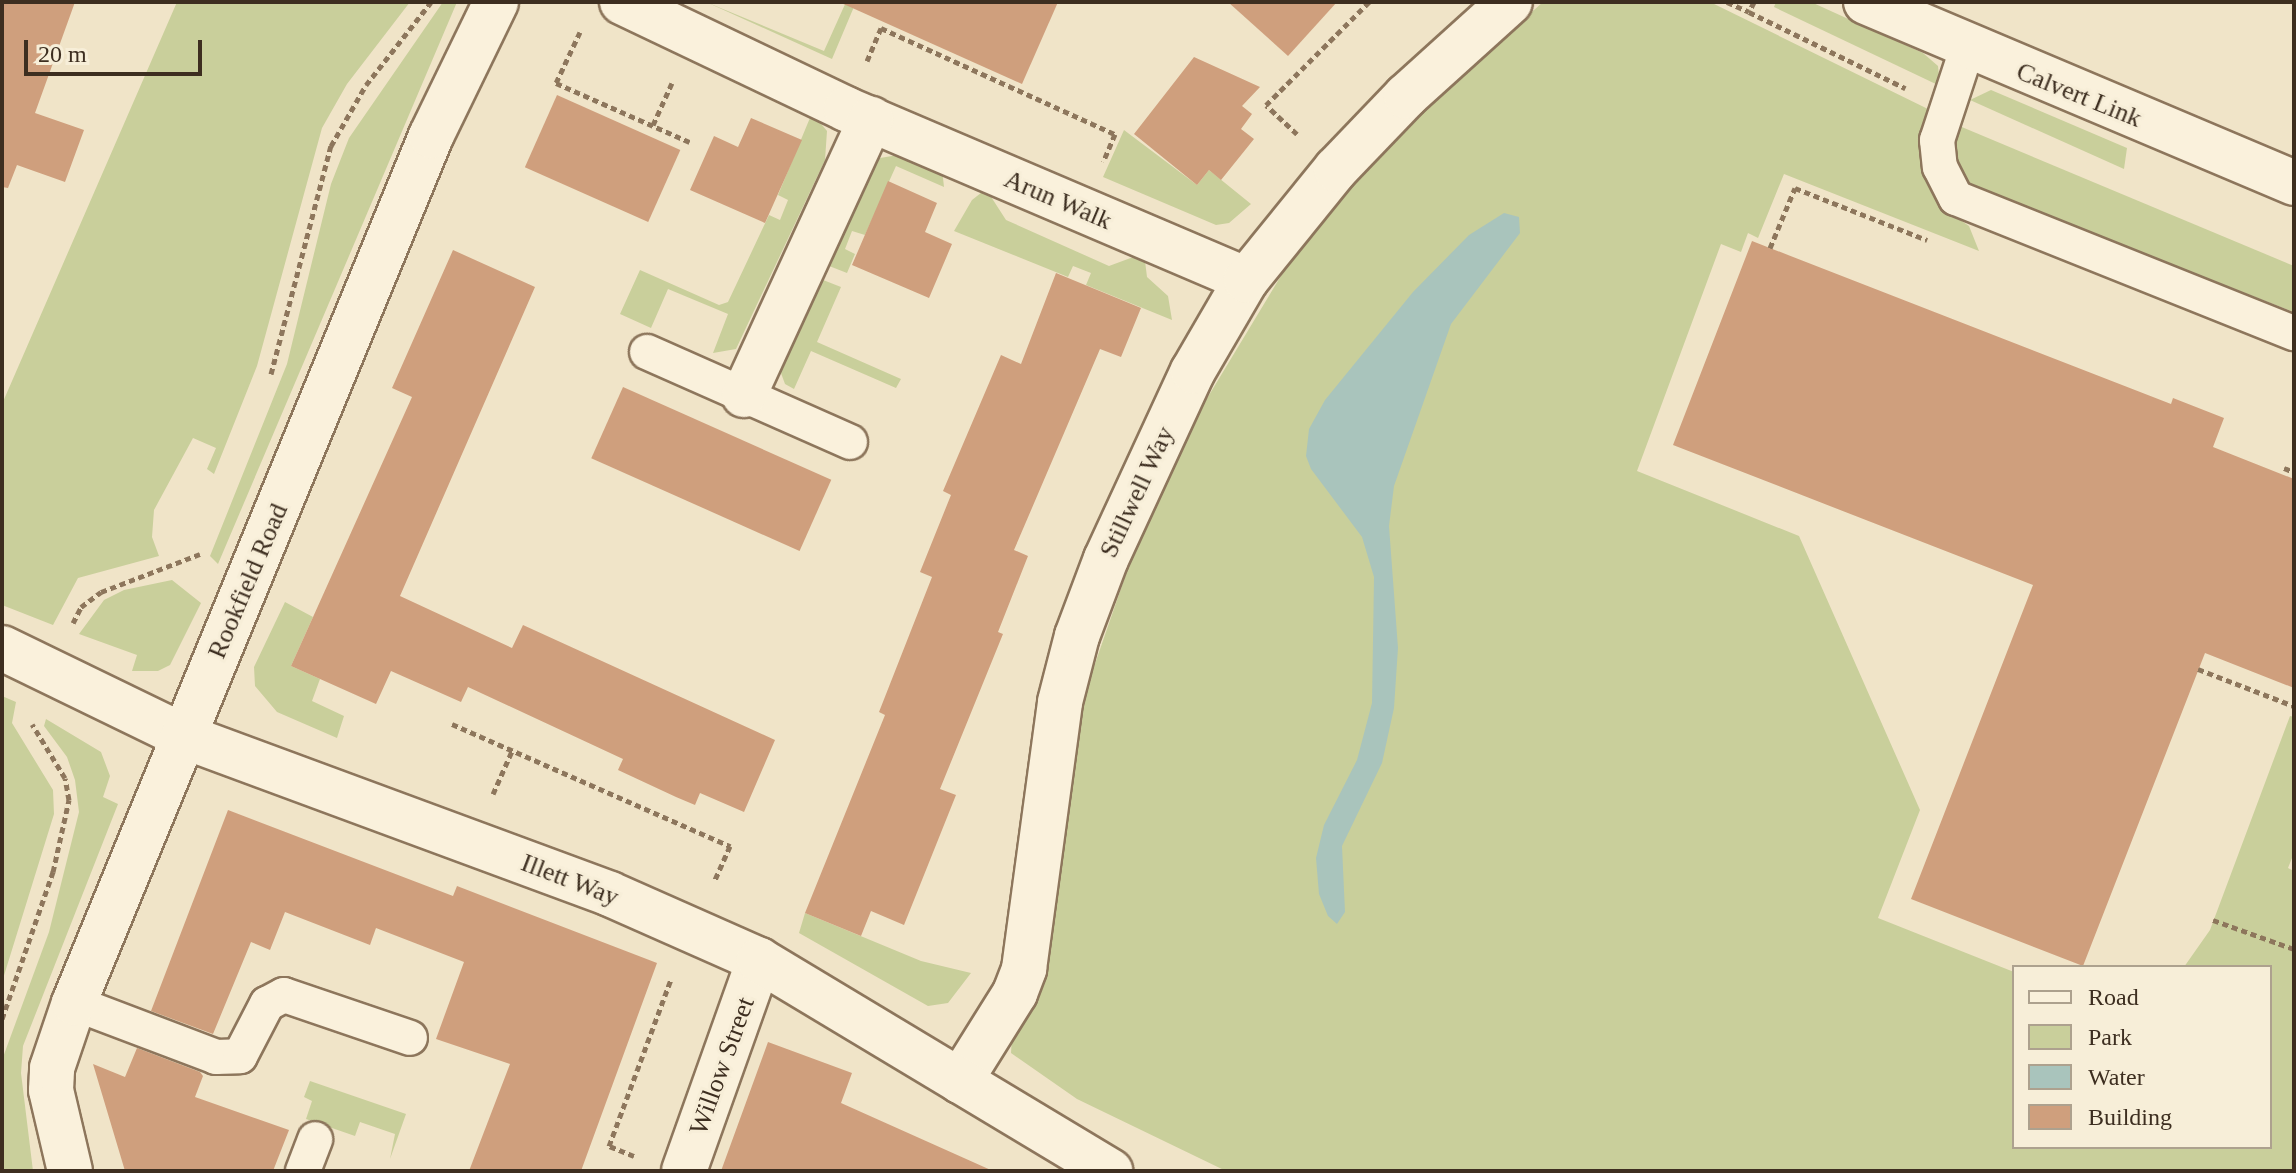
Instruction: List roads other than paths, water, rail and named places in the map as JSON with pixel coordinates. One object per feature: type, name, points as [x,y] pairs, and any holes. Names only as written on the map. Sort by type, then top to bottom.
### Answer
[{"type":"street","name":"Rookfield Road","points":[[70,1171],[51,1090],[52,1068],[74,1003],[431,136],[496,2]]},
{"type":"street","name":"Arun Walk","points":[[622,2],[859,114],[1246,280]]},
{"type":"street","name":"Stillwell Way","points":[[960,1081],[1015,993],[1024,969],[1060,702],[1090,597],[1193,371],[1246,280],[1336,169],[1406,96],[1510,2]]},
{"type":"street","name":"Calvert Link","points":[[1866,2],[1967,49],[2294,183]]},
{"type":"street","points":[[744,395],[859,114]]},
{"type":"street","name":"Illett Way","points":[[2,648],[55,671],[183,736],[610,894],[759,960],[1110,1171]]},
{"type":"street","name":"Willow Street","points":[[684,1171],[759,960]]},
{"type":"lane","points":[[1967,49],[1937,140],[1940,167],[1956,198],[2294,333]]},
{"type":"lane","points":[[647,352],[850,442]]},
{"type":"lane","points":[[74,1003],[216,1057],[240,1056],[267,1004],[284,995],[410,1038]]},
{"type":"lane","points":[[303,1171],[315,1139]]},
{"type":"water","points":[[1504,213],[1519,217],[1520,233],[1451,324],[1394,486],[1389,526],[1398,648],[1394,708],[1382,763],[1342,846],[1345,912],[1337,924],[1328,916],[1319,894],[1316,858],[1324,825],[1357,760],[1372,703],[1374,577],[1362,537],[1311,469],[1306,456],[1309,429],[1325,400],[1413,292],[1469,235]]}]
